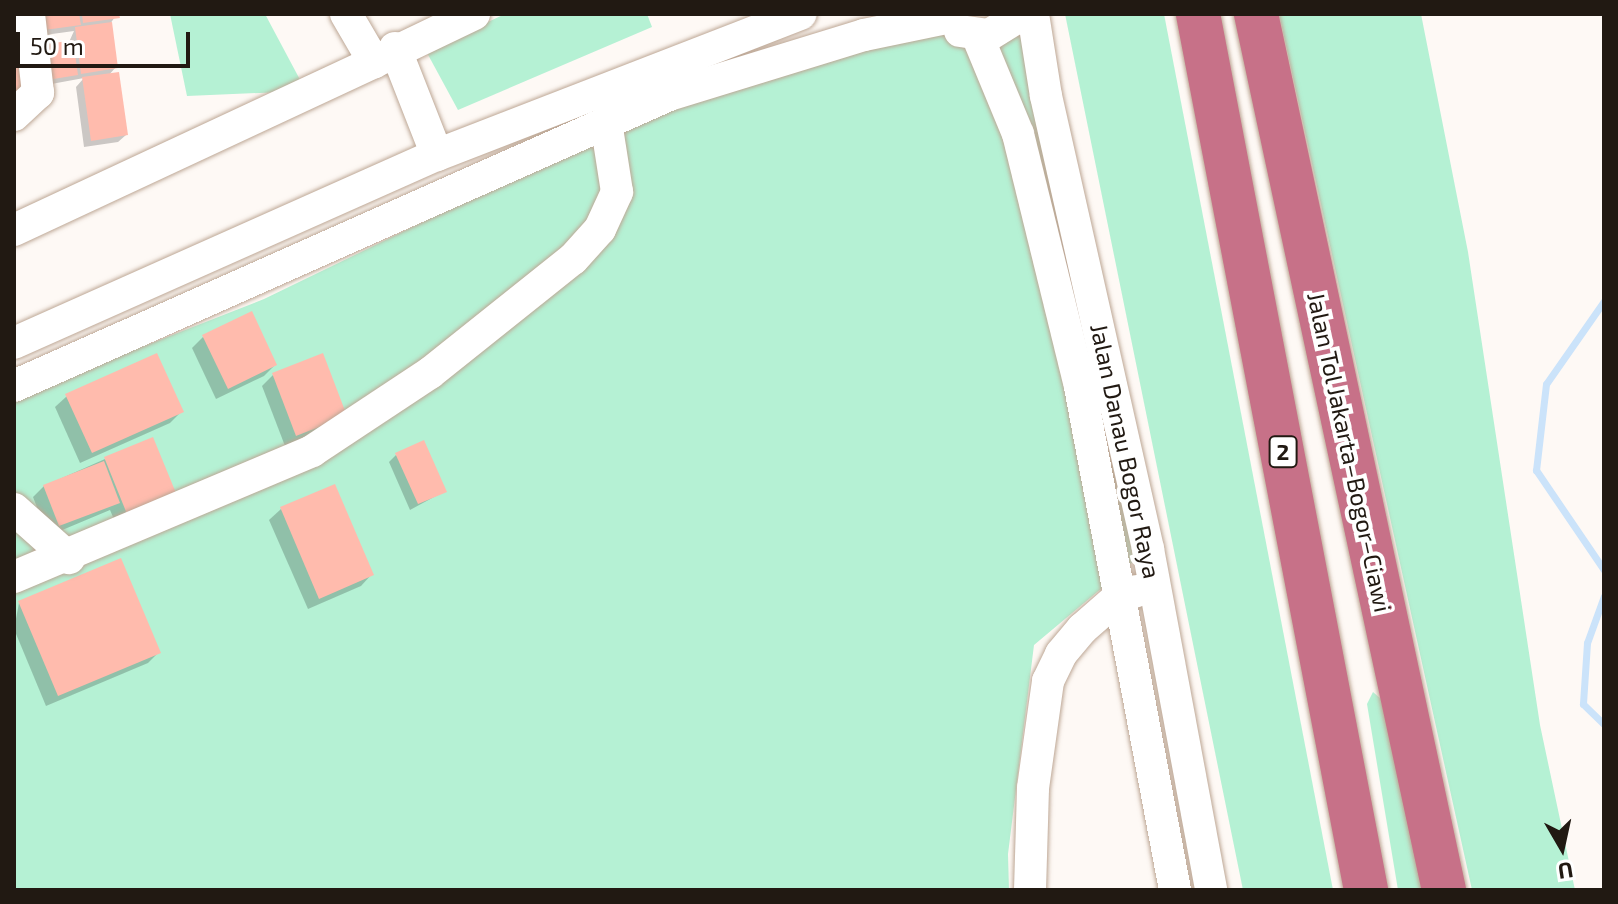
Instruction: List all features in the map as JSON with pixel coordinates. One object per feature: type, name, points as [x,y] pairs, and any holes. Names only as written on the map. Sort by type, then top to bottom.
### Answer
[{"type":"highway","name":"2","points":[[1198,14],[1366,890]]},
{"type":"highway","name":"Jalan Tol Jakarta–Bogor–Ciawi","points":[[1256,14],[1444,890]]},
{"type":"street","points":[[14,115],[38,93],[29,14]]},
{"type":"street","points":[[346,14],[385,55],[437,155]]},
{"type":"street","points":[[14,230],[474,14]]},
{"type":"street","points":[[14,343],[437,155],[801,14]]},
{"type":"street","points":[[14,386],[606,122],[714,81],[864,35],[940,17],[977,35],[1000,31],[1022,14]]},
{"type":"street","name":"Jalan Danau Bogor Raya","points":[[1033,14],[1046,96],[1155,586],[1211,890]]},
{"type":"street","name":"Jalan Danau Bogor Raya","points":[[977,35],[1018,134],[1080,387],[1175,890]]},
{"type":"street","points":[[14,577],[69,558],[312,451],[417,382],[573,259],[600,229],[617,192],[606,122]]},
{"type":"street","points":[[17,518],[69,558]]},
{"type":"street","points":[[1030,890],[1034,774],[1048,681],[1068,646],[1121,595],[1155,586]]},
{"type":"green space","points":[[170,14],[265,14],[306,91],[187,96]]},
{"type":"green space","points":[[505,14],[647,14],[652,27],[458,110],[426,51]]},
{"type":"green space","points":[[1031,14],[1146,551],[1034,645],[1008,854],[1009,890],[14,890],[14,397],[264,299],[753,62]]},
{"type":"green space","points":[[1065,14],[1164,14],[1333,890],[1243,890]]},
{"type":"green space","points":[[1279,14],[1421,14],[1468,252],[1540,725],[1575,890],[1472,890]]},
{"type":"green space","points":[[1373,692],[1381,699],[1423,890],[1398,890],[1367,704]]},
{"type":"building","points":[[34,14],[79,14],[81,25],[37,31]]},
{"type":"building","points":[[82,14],[119,14],[120,18],[83,23]]},
{"type":"building","points":[[112,22],[118,68],[81,74],[75,27]]},
{"type":"building","points":[[73,40],[78,75],[41,81],[36,46]]},
{"type":"building","points":[[28,50],[36,89],[14,93],[14,53]]},
{"type":"building","points":[[119,72],[128,135],[91,141],[82,77]]},
{"type":"building","points":[[252,311],[277,365],[228,389],[202,335]]},
{"type":"building","points":[[157,353],[184,412],[92,453],[65,394]]},
{"type":"building","points":[[323,353],[347,416],[296,436],[272,373]]},
{"type":"building","points":[[153,437],[176,493],[127,514],[104,457]]},
{"type":"building","points":[[424,440],[447,492],[418,504],[395,453]]},
{"type":"building","points":[[104,461],[120,503],[59,526],[43,485]]},
{"type":"building","points":[[335,484],[374,575],[319,599],[280,507]]},
{"type":"building","points":[[121,558],[161,653],[58,696],[18,601]]},
{"type":"waterway","points":[[1604,301],[1546,384],[1536,470],[1604,570]]},
{"type":"waterway","points":[[1604,596],[1587,643],[1583,704],[1604,724]]}]
